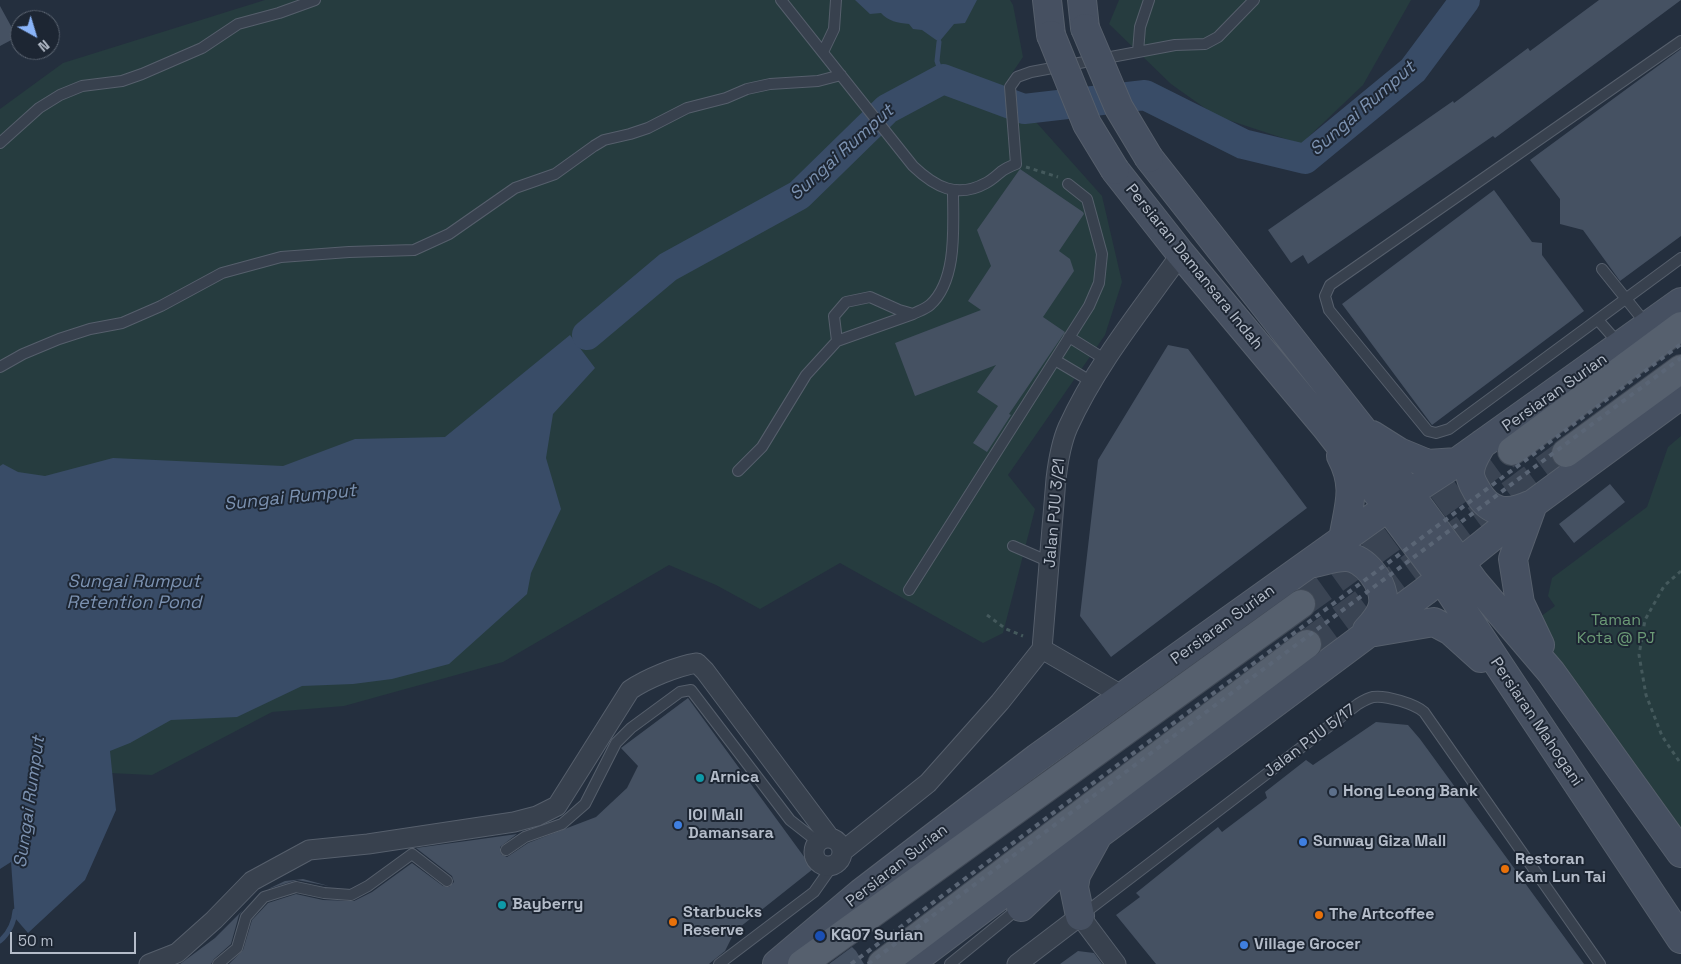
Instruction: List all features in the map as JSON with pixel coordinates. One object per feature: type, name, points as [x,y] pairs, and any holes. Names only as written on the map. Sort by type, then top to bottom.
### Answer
[{"type":"main road","name":"Persiaran Damansara Indah","points":[[1047,0],[1051,35],[1087,124],[1115,170],[1181,254],[1325,426],[1399,500]]},
{"type":"main road","name":"Persiaran Damansara Indah","points":[[1082,0],[1084,28],[1119,108],[1149,158],[1362,429],[1399,500]]},
{"type":"main road","points":[[1170,184],[1186,228],[1181,254]]},
{"type":"main road","name":"Persiaran Surian","points":[[777,964],[861,893],[1037,758],[1308,564],[1457,462],[1681,302]]},
{"type":"main road","name":"Persiaran Surian","points":[[1512,451],[1681,326]]},
{"type":"main road","points":[[1566,454],[1681,369]]},
{"type":"main road","points":[[909,964],[1014,885],[1099,834],[1360,640],[1534,503],[1681,395]]},
{"type":"main road","points":[[1325,426],[1345,464],[1351,485],[1343,540]]},
{"type":"main road","points":[[1362,429],[1399,452],[1428,464],[1457,462]]},
{"type":"main road","points":[[1482,444],[1472,462],[1470,474],[1481,498],[1491,507],[1502,512],[1520,509],[1534,503]]},
{"type":"main road","name":"Persiaran Mahogani","points":[[1399,500],[1451,570],[1552,746],[1681,939]]},
{"type":"main road","points":[[1534,503],[1513,559],[1520,602],[1552,672]]},
{"type":"main road","points":[[1308,564],[1346,556],[1357,560],[1370,570],[1381,585],[1383,604],[1374,622],[1360,640]]},
{"type":"main road","name":"Persiaran Mahogani","points":[[1451,570],[1475,583],[1552,672],[1681,853]]},
{"type":"main road","name":"Persiaran Surian","points":[[802,964],[1301,604]]},
{"type":"main road","points":[[1360,640],[1434,622],[1452,631],[1512,688],[1552,746]]},
{"type":"main road","points":[[882,964],[1307,644]]},
{"type":"main road","points":[[1021,907],[1099,834]]},
{"type":"main road","points":[[1080,916],[1074,887],[1076,875],[1099,834]]},
{"type":"street","name":"Jalan PJU 3/21","points":[[1042,649],[1056,479],[1059,456],[1067,428],[1106,360],[1181,254]]},
{"type":"street","points":[[149,964],[177,952],[214,920],[252,881],[309,850],[368,844],[514,822],[537,816],[557,806],[630,690],[638,684],[687,664],[697,663],[705,671],[831,849],[928,783],[1000,702],[1042,649],[1124,696]]},
{"type":"street","points":[[1017,964],[1080,916],[1116,964]]},
{"type":"lane","points":[[0,142],[39,108],[60,95],[82,86],[122,81],[142,74],[175,58],[202,48],[238,24],[279,13],[315,0]]},
{"type":"lane","points":[[782,0],[913,166],[925,178],[938,186],[953,191],[974,189],[1016,164],[1010,88],[1017,77],[1031,72],[1175,45],[1205,44],[1218,37],[1254,0]]},
{"type":"lane","points":[[823,52],[834,29],[836,0]]},
{"type":"lane","points":[[1138,52],[1140,27],[1149,0]]},
{"type":"lane","points":[[1681,40],[1330,285],[1325,296],[1329,310],[1428,431],[1436,433],[1449,429],[1681,258]]},
{"type":"lane","points":[[0,367],[59,339],[90,329],[122,323],[161,306],[222,272],[281,257],[414,250],[420,248],[449,234],[515,188],[555,174],[604,140],[648,128],[687,108],[726,98],[747,89],[770,84],[818,81],[841,75]]},
{"type":"lane","points":[[909,590],[1089,306],[1099,283],[1102,254],[1087,199],[1068,184]]},
{"type":"lane","points":[[738,471],[762,447],[806,375],[837,341],[913,314],[930,304],[946,282],[953,234],[953,191]]},
{"type":"lane","points":[[1602,269],[1648,327]]},
{"type":"lane","points":[[837,341],[834,316],[846,302],[870,297],[913,314]]},
{"type":"lane","points":[[1598,320],[1620,346]]},
{"type":"lane","points":[[1069,337],[1106,360]]},
{"type":"lane","points":[[1055,360],[1092,382]]},
{"type":"lane","points":[[1013,546],[1050,562]]},
{"type":"lane","points":[[506,850],[525,837],[562,824],[585,804],[616,743],[631,728],[680,692],[691,690],[790,820],[831,849],[814,892],[719,964]]},
{"type":"lane","name":"Jalan PJU 5/17","points":[[1080,916],[1358,704],[1376,697],[1410,704],[1424,712],[1600,964]]},
{"type":"lane","points":[[218,964],[238,948],[246,917],[264,897],[296,887],[324,893],[351,895],[368,886],[412,854],[447,881]]},
{"type":"lane","points":[[950,964],[1021,907]]},
{"type":"path","points":[[1016,164],[1057,176],[1068,184]]},
{"type":"path","points":[[1681,570],[1664,586],[1646,620],[1639,656],[1646,695],[1662,736],[1681,764]]},
{"type":"path","points":[[987,615],[1006,629],[1023,636]]},
{"type":"green space","points":[[265,0],[1010,0],[1013,5],[1023,57],[1000,91],[1036,122],[1102,196],[1122,282],[1105,335],[1008,475],[1035,509],[1003,633],[983,643],[840,563],[760,609],[716,585],[669,565],[503,662],[344,706],[272,712],[152,775],[88,772],[0,707],[0,109],[63,63]]},
{"type":"green space","points":[[1119,0],[1411,0],[1363,85],[1301,144],[1216,116],[1171,84],[1109,24]]},
{"type":"green space","name":"Taman Kota @ PJ","points":[[1681,436],[1681,836],[1560,667],[1540,617],[1555,606],[1548,596],[1552,578],[1647,507],[1668,447]]},
{"type":"water","points":[[855,0],[977,0],[965,23],[954,24],[939,42],[922,30],[913,29],[909,24],[894,21],[881,13],[870,14]]},
{"type":"water","name":"Sungai Rumput Retention Pond","points":[[570,335],[595,368],[553,414],[546,458],[561,509],[531,573],[527,594],[449,664],[392,679],[353,684],[302,686],[237,717],[171,720],[130,743],[110,751],[116,810],[85,880],[28,933],[15,918],[11,862],[0,869],[0,466],[3,464],[18,472],[45,476],[113,458],[283,466],[355,439],[445,437]]},
{"type":"building","points":[[1599,0],[1681,0],[1495,138],[1493,136],[1308,264],[1303,255],[1291,263],[1268,230],[1453,101],[1454,103],[1528,48],[1530,51]]},
{"type":"building","points":[[0,6],[10,24],[10,41],[0,46]]},
{"type":"building","points":[[1681,49],[1681,236],[1620,281],[1583,230],[1560,224],[1560,199],[1530,160]]},
{"type":"building","points":[[1020,169],[1084,214],[1059,251],[1070,259],[1074,271],[1043,317],[1065,332],[1009,414],[1011,415],[987,452],[973,443],[998,406],[977,392],[996,365],[915,396],[895,343],[981,310],[968,301],[991,266],[977,230]]},
{"type":"building","points":[[1494,190],[1532,242],[1542,243],[1542,255],[1584,311],[1432,425],[1342,304]]},
{"type":"building","points":[[1168,345],[1188,349],[1307,508],[1111,657],[1080,616],[1098,460]]},
{"type":"building","points":[[1610,484],[1625,502],[1574,543],[1559,524]]},
{"type":"building","name":"IOI Mall Damansara","points":[[688,698],[813,869],[735,931],[725,951],[709,964],[229,964],[243,950],[252,920],[268,903],[296,894],[323,900],[354,901],[372,892],[412,863],[443,886],[449,887],[454,882],[452,876],[416,848],[517,834],[500,847],[501,854],[507,857],[528,843],[596,817],[627,788],[638,766],[621,748]]},
{"type":"building","name":"Sunway Giza Mall","points":[[1376,722],[1408,725],[1584,964],[1156,964],[1116,915],[1140,897],[1136,893],[1218,827],[1222,832],[1267,798],[1265,792],[1306,760],[1313,765]]},
{"type":"building","points":[[303,879],[329,886],[297,880],[268,889],[285,881]]},
{"type":"building","points":[[243,910],[239,915],[231,944],[211,964],[180,964],[215,938]]},
{"type":"building","points":[[852,947],[864,964],[829,964]]},
{"type":"building","points":[[1078,951],[1094,953],[1102,964],[1060,964]]},
{"type":"waterway","name":"Sungai Rumput","points":[[587,335],[668,267],[799,195],[887,109],[943,79],[1024,109],[1145,95],[1243,144],[1305,159],[1413,70],[1465,0]]},
{"type":"waterway","points":[[939,42],[937,61],[943,79]]},
{"type":"waterway","name":"Sungai Rumput","points":[[0,941],[10,928],[14,920],[15,911]]},
{"type":"tunnel","points":[[1301,604],[1512,451]]},
{"type":"tunnel","points":[[1307,644],[1566,453]]},
{"type":"railway","points":[[851,964],[1681,344]]},
{"type":"railway","points":[[868,964],[1681,358]]},
{"type":"place","name":"Arnica","points":[[700,778]]},
{"type":"place","name":"Hong Leong Bank","points":[[1333,792]]},
{"type":"place","name":"IOI Mall Damansara","points":[[678,825]]},
{"type":"place","name":"Sunway Giza Mall","points":[[1303,842]]},
{"type":"place","name":"Restoran Kam Lun Tai","points":[[1505,869]]},
{"type":"place","name":"Bayberry","points":[[502,905]]},
{"type":"place","name":"The Artcoffee","points":[[1319,915]]},
{"type":"place","name":"Starbucks Reserve","points":[[673,922]]},
{"type":"place","name":"KG07 Surian","points":[[820,936]]},
{"type":"place","name":"Village Grocer","points":[[1244,945]]}]
